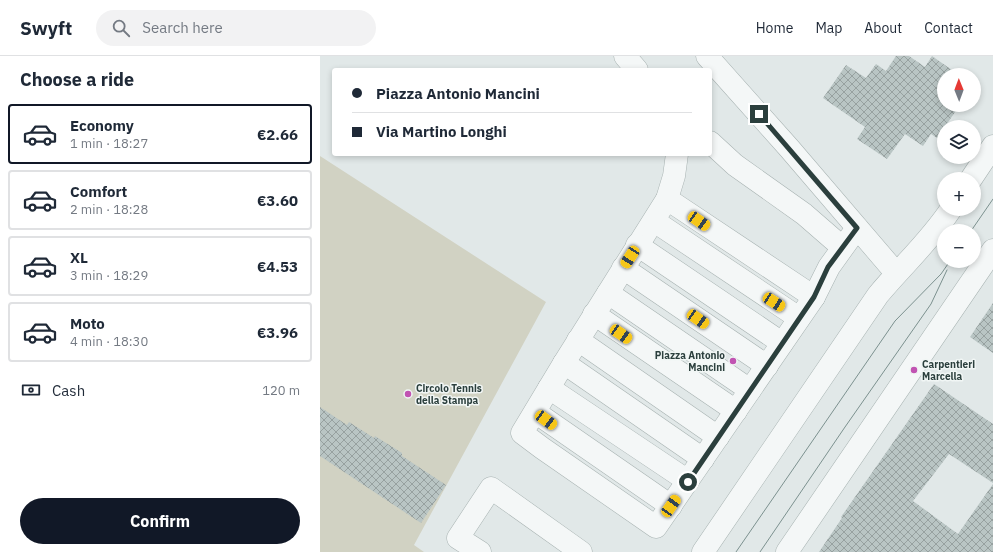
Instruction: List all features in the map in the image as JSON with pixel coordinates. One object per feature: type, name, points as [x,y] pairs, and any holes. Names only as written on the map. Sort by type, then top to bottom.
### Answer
[{"type":"street","points":[[625,56],[635,68]]},
{"type":"street","points":[[712,68],[789,148],[896,273]]},
{"type":"street","points":[[712,144],[735,165],[804,214],[842,247]]},
{"type":"street","points":[[976,172],[993,146]]},
{"type":"street","points":[[677,156],[674,176],[667,199],[594,314],[535,412],[671,506],[814,297],[828,267],[857,228]]},
{"type":"street","points":[[667,199],[814,297]]},
{"type":"street","points":[[703,552],[878,295],[896,273],[935,233],[946,216]]},
{"type":"street","points":[[654,221],[799,318]]},
{"type":"street","points":[[638,245],[782,343]]},
{"type":"street","points":[[787,552],[993,250]]},
{"type":"street","points":[[623,268],[767,366]]},
{"type":"street","points":[[608,293],[750,390]]},
{"type":"street","points":[[594,314],[736,412]]},
{"type":"street","points":[[578,340],[718,437]]},
{"type":"street","points":[[564,363],[703,459]]},
{"type":"street","points":[[549,388],[688,482]]},
{"type":"street","points":[[480,552],[458,538],[492,488],[581,552]]},
{"type":"shaded area","name":"Circolo Tennis della Stampa","points":[[320,156],[546,302],[414,545],[424,552],[320,552]]},
{"type":"building","points":[[896,56],[909,56],[925,67],[932,56],[949,68],[937,68],[937,112],[955,112],[950,120],[937,120],[937,138],[931,134],[923,146],[905,134],[887,159],[857,139],[865,127],[823,98],[846,65],[866,78],[876,64],[886,71]]},
{"type":"building","points":[[993,303],[993,353],[970,337]]},
{"type":"building","points":[[934,384],[993,424],[993,483],[949,454],[913,501],[958,534],[993,484],[993,552],[819,552],[842,518],[841,517]]},
{"type":"building","points":[[320,407],[347,425],[349,422],[374,438],[375,436],[402,453],[402,456],[446,485],[421,523],[320,456]]},
{"type":"tram line","points":[[976,224],[993,199]]},
{"type":"tram line","points":[[736,552],[895,321],[945,268]]},
{"type":"tram line","points":[[760,552],[931,304],[947,270]]},
{"type":"place","name":"Piazza Antonio Mancini","points":[[733,361]]},
{"type":"place","name":"Carpentieri Marcella","points":[[914,370]]},
{"type":"place","name":"Circolo Tennis della Stampa","points":[[408,394]]},
{"type":"route","points":[[688,482],[814,297],[828,267],[857,228],[759,114]]}]
